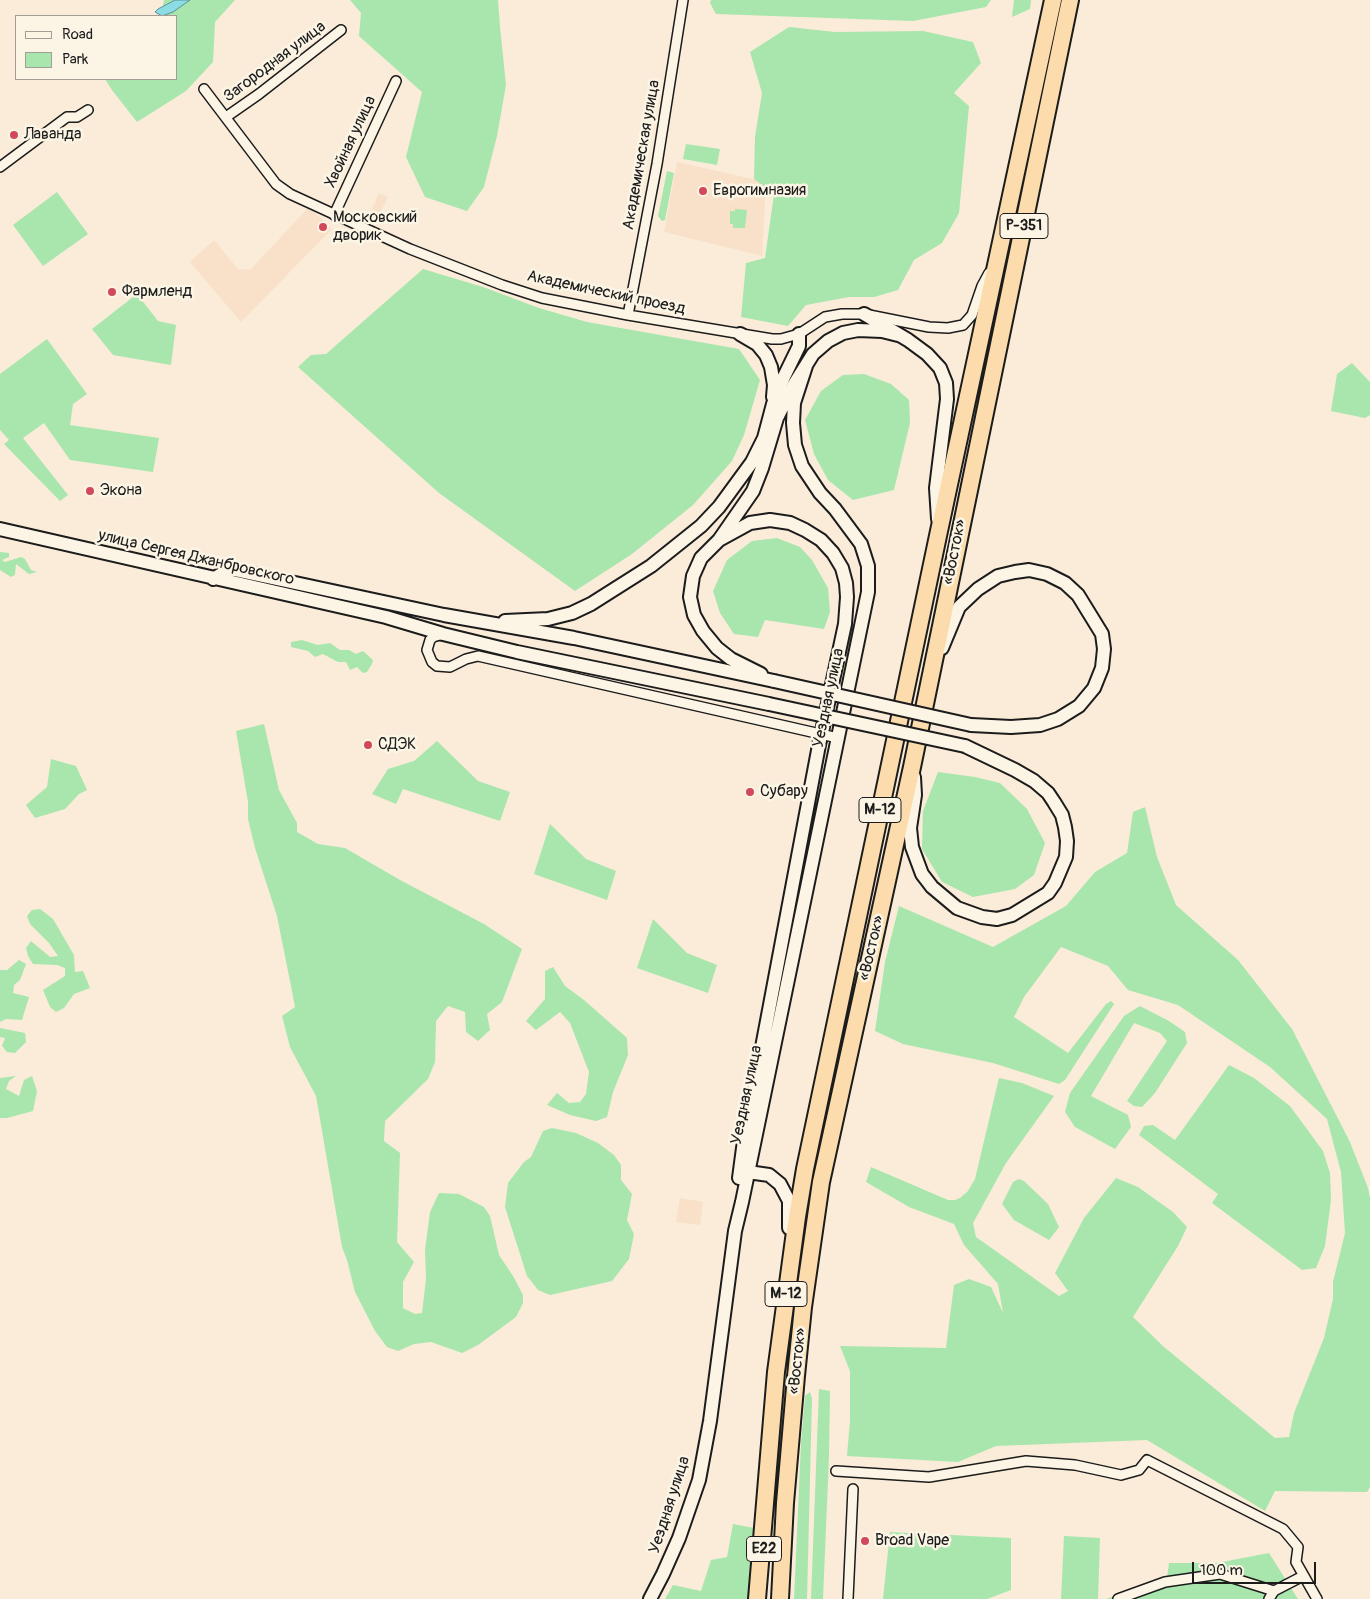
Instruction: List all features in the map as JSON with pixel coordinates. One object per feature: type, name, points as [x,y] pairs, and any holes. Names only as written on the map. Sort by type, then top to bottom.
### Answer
[{"type":"highway","name":"Р-351","points":[[939,531],[1054,0]]},
{"type":"highway","name":"Р-351","points":[[987,398],[1039,156],[1070,0]]},
{"type":"highway","name":"«Восток»","points":[[785,1503],[802,1317],[820,1191],[912,768],[987,398]]},
{"type":"highway","name":"«Восток»","points":[[766,1500],[776,1372],[797,1217],[821,1089],[939,531]]},
{"type":"highway","points":[[758,1599],[766,1500]]},
{"type":"highway","name":"E22","points":[[762,1599],[766,1500]]},
{"type":"highway","points":[[780,1599],[785,1503]]},
{"type":"highway","points":[[785,1503],[785,1599]]},
{"type":"street","name":"Академическая улица","points":[[628,315],[657,164],[683,0]]},
{"type":"street","name":"Загородная улица","points":[[226,117],[259,94],[341,30]]},
{"type":"street","name":"Хвойная улица","points":[[334,215],[396,81]]},
{"type":"street","name":"Академический проезд","points":[[204,89],[276,184],[290,194],[410,250],[542,298],[628,315],[772,339],[789,338],[799,334]]},
{"type":"street","points":[[0,167],[67,117],[77,117],[88,110]]},
{"type":"street","points":[[483,622],[548,619],[572,613],[591,604],[651,566],[701,526],[736,486],[752,462],[764,438],[773,404],[799,346],[799,334],[825,317],[842,314],[864,314],[929,327],[948,328],[963,325],[972,315],[982,286],[999,256]]},
{"type":"street","points":[[864,314],[927,354],[940,368],[946,383],[947,400],[936,488],[939,531]]},
{"type":"street","points":[[774,681],[731,658],[717,648],[694,615],[690,597],[693,576],[701,558],[719,540],[753,491],[762,468],[770,437],[784,402],[813,354],[828,341],[843,333],[858,330],[882,331],[898,335]]},
{"type":"street","points":[[740,334],[757,344],[766,355],[771,367],[774,385],[770,437]]},
{"type":"street","name":"Уездная улица","points":[[650,1599],[679,1538],[699,1480],[710,1421],[734,1231],[744,1171],[868,592],[868,566],[861,544],[820,493],[802,466],[795,445],[794,403],[806,366]]},
{"type":"street","name":"Уездная улица","points":[[719,540],[750,523],[770,520],[790,523],[821,540],[833,553],[842,568],[848,597],[845,624],[821,734],[744,1138],[744,1171]]},
{"type":"street","name":"улица Сергея Джанбровского","points":[[0,529],[386,617],[443,634],[517,652],[965,746],[1034,781],[1048,793],[1062,815],[1067,841],[1066,857],[1055,884],[1048,893],[1012,915],[996,919],[982,918],[956,908],[932,887],[916,863],[912,847],[910,828],[915,780],[912,768]]},
{"type":"street","points":[[213,579],[230,569],[483,622],[574,638],[971,725],[1011,727],[1040,725],[1058,719],[1079,706],[1094,688],[1102,668],[1104,649],[1102,634],[1078,595],[1064,583],[1047,574],[1029,570],[998,576],[978,589],[959,607],[939,660],[930,678]]},
{"type":"street","points":[[411,625],[424,633],[429,643]]},
{"type":"street","points":[[443,634],[433,637],[427,650],[429,657],[437,666],[450,667],[466,659],[478,656],[838,738]]},
{"type":"street","points":[[744,1171],[769,1175],[780,1184],[789,1201],[790,1214],[786,1260],[787,1286]]},
{"type":"street","points":[[836,1471],[929,1477],[1026,1462],[1075,1465],[1121,1475],[1138,1470],[1147,1460],[1283,1529],[1298,1547],[1296,1562],[1316,1599]]},
{"type":"street","points":[[848,1599],[853,1489]]},
{"type":"street","points":[[1118,1599],[1165,1582],[1220,1574],[1271,1595],[1303,1576]]},
{"type":"shaded area","points":[[677,162],[766,182],[762,256],[664,232]]},
{"type":"shaded area","points":[[379,193],[388,197],[379,215],[371,211]]},
{"type":"shaded area","points":[[309,207],[332,229],[241,322],[190,262],[214,240],[238,269],[250,270]]},
{"type":"shaded area","points":[[680,1198],[703,1202],[700,1225],[676,1222]]},
{"type":"green space","points":[[164,0],[235,0],[215,22],[213,62],[186,91],[137,122],[106,80],[178,80],[178,15],[161,15]]},
{"type":"green space","points":[[350,0],[498,0],[506,85],[497,136],[484,187],[467,211],[425,197],[406,157],[422,92],[359,36],[361,13]]},
{"type":"green space","points":[[711,0],[991,0],[986,7],[913,21],[716,14],[710,3]]},
{"type":"green space","points":[[1014,0],[1031,0],[1030,9],[1012,17]]},
{"type":"green space","points":[[789,27],[835,32],[923,31],[973,42],[981,63],[954,93],[969,106],[959,213],[942,243],[914,260],[898,290],[874,297],[849,297],[806,305],[788,326],[741,317],[746,263],[765,258],[774,194],[754,179],[755,137],[762,93],[750,52]]},
{"type":"green space","points":[[686,144],[720,149],[717,165],[683,159]]},
{"type":"green space","points":[[667,171],[674,173],[665,220],[662,221],[658,216]]},
{"type":"green space","points":[[57,192],[88,234],[43,266],[13,225]]},
{"type":"green space","points":[[735,209],[747,210],[745,228],[733,228],[733,224],[730,224],[730,211],[735,211]]},
{"type":"green space","points":[[423,269],[587,322],[739,349],[760,380],[744,435],[732,461],[693,505],[632,554],[575,591],[439,493],[298,367],[311,355],[326,354]]},
{"type":"green space","points":[[137,294],[158,321],[176,325],[171,365],[113,355],[92,329]]},
{"type":"green space","points":[[47,339],[87,394],[73,404],[70,425],[159,438],[153,472],[70,460],[44,423],[23,438],[68,495],[60,501],[4,444],[9,440],[0,430],[0,374]]},
{"type":"green space","points":[[1352,363],[1370,382],[1370,415],[1365,418],[1331,411],[1337,374]]},
{"type":"green space","points":[[864,374],[891,384],[909,400],[910,423],[894,490],[853,500],[828,480],[814,454],[805,420],[821,391],[843,375]]},
{"type":"green space","points":[[777,538],[800,547],[812,560],[828,588],[830,612],[824,629],[765,620],[758,637],[734,634],[720,613],[713,591],[727,560],[752,541]]},
{"type":"green space","points":[[0,552],[9,553],[9,557],[2,560],[5,562],[21,557],[25,559],[31,570],[37,572],[29,574],[16,564],[15,575],[11,577],[0,570]]},
{"type":"green space","points":[[302,640],[318,645],[330,643],[340,650],[349,650],[356,654],[363,651],[373,660],[372,664],[367,672],[363,673],[357,667],[350,670],[346,662],[338,662],[323,654],[315,657],[308,651],[291,647],[291,642]]},
{"type":"green space","points":[[264,724],[279,790],[297,823],[297,832],[318,844],[345,848],[400,880],[484,924],[522,949],[502,1002],[487,1014],[490,1030],[478,1041],[466,1032],[465,1012],[448,1006],[436,1021],[435,1062],[428,1079],[385,1121],[384,1141],[400,1153],[397,1242],[414,1262],[403,1282],[403,1308],[415,1314],[422,1313],[426,1279],[425,1250],[430,1212],[439,1193],[459,1194],[484,1207],[490,1216],[499,1255],[523,1295],[523,1303],[516,1317],[478,1345],[462,1353],[431,1342],[414,1344],[398,1351],[387,1347],[375,1331],[355,1292],[342,1247],[316,1096],[290,1047],[282,1016],[295,1007],[277,916],[255,848],[248,819],[248,802],[236,731]]},
{"type":"green space","points":[[437,741],[478,781],[510,792],[500,821],[403,789],[396,804],[372,794],[388,769],[414,761]]},
{"type":"green space","points":[[51,759],[76,766],[87,790],[79,794],[65,809],[35,818],[26,805],[47,787]]},
{"type":"green space","points":[[938,772],[975,777],[1000,783],[1027,809],[1045,843],[1034,875],[1015,889],[973,897],[942,882],[922,849],[923,811]]},
{"type":"green space","points":[[1145,807],[1157,857],[1176,905],[1238,960],[1292,1029],[1350,1142],[1368,1188],[1370,1198],[1370,1487],[1367,1492],[1275,1491],[1265,1511],[1147,1440],[996,1446],[958,1462],[847,1456],[850,1421],[850,1371],[840,1346],[946,1348],[954,1285],[969,1279],[991,1287],[1003,1313],[998,1284],[964,1245],[954,1224],[909,1207],[866,1182],[871,1167],[948,1200],[960,1198],[968,1191],[975,1179],[999,1078],[1022,1083],[1054,1096],[1006,1163],[973,1223],[976,1237],[1059,1296],[1068,1291],[1055,1273],[1084,1218],[1116,1178],[1138,1187],[1173,1212],[1187,1227],[1178,1246],[1133,1317],[1164,1347],[1275,1438],[1289,1437],[1294,1413],[1324,1338],[1333,1299],[1333,1282],[1345,1233],[1341,1172],[1327,1119],[1270,1067],[1178,1005],[1128,990],[1108,966],[1061,947],[1024,997],[1014,1017],[1068,1053],[1106,1004],[1111,1001],[1114,1004],[1065,1080],[1059,1084],[993,1063],[903,1044],[875,1031],[885,962],[899,906],[993,947],[1066,906],[1095,872],[1127,853],[1133,812]]},
{"type":"green space","points":[[550,824],[586,859],[616,871],[607,900],[534,874]]},
{"type":"green space","points":[[40,909],[53,919],[74,955],[75,972],[83,971],[90,988],[74,994],[64,1008],[56,1012],[50,1007],[43,990],[65,976],[65,968],[57,965],[33,964],[26,948],[31,941],[50,957],[58,956],[49,943],[30,924],[27,916],[32,910]]},
{"type":"green space","points":[[653,919],[687,953],[717,965],[708,993],[637,968]]},
{"type":"green space","points":[[19,960],[26,964],[20,980],[14,985],[13,993],[29,997],[22,1020],[6,1019],[0,1022],[0,970],[7,970]]},
{"type":"green space","points":[[553,967],[565,986],[627,1038],[628,1055],[613,1092],[607,1117],[596,1121],[570,1115],[547,1105],[557,1093],[569,1103],[580,1102],[586,1094],[589,1072],[570,1023],[560,1012],[536,1030],[526,1021],[545,999],[545,971]]},
{"type":"green space","points":[[1140,1006],[1169,1021],[1185,1032],[1187,1043],[1155,1093],[1142,1107],[1134,1106],[1127,1101],[1167,1041],[1160,1033],[1134,1023],[1091,1096],[1128,1115],[1131,1127],[1115,1149],[1075,1127],[1065,1112],[1070,1093],[1124,1016]]},
{"type":"green space","points":[[0,1028],[25,1033],[26,1042],[15,1053],[7,1052],[2,1046],[5,1038],[0,1037]]},
{"type":"green space","points":[[1229,1065],[1254,1078],[1290,1106],[1323,1151],[1330,1173],[1331,1200],[1325,1246],[1316,1268],[1302,1270],[1212,1203],[1218,1194],[1139,1135],[1144,1126],[1153,1125],[1175,1140]]},
{"type":"green space","points":[[16,1076],[9,1081],[6,1089],[19,1096],[24,1080],[32,1076],[37,1091],[33,1111],[0,1118],[0,1078]]},
{"type":"green space","points":[[552,1128],[576,1133],[598,1143],[614,1155],[621,1165],[621,1180],[632,1194],[627,1220],[634,1234],[629,1259],[612,1281],[550,1295],[538,1290],[527,1276],[505,1207],[508,1183],[524,1162],[531,1157],[543,1131]]},
{"type":"green space","points":[[1019,1179],[1024,1181],[1048,1204],[1059,1227],[1049,1240],[1014,1220],[1002,1204],[1013,1182]]},
{"type":"green space","points":[[819,1389],[830,1391],[829,1456],[823,1599],[811,1599]]},
{"type":"green space","points":[[810,1392],[812,1399],[807,1599],[794,1599],[801,1443],[805,1396]]},
{"type":"green space","points":[[733,1524],[754,1528],[748,1599],[665,1599],[673,1585],[701,1591],[711,1560],[727,1557]]},
{"type":"green space","points":[[890,1532],[1011,1538],[1011,1590],[987,1599],[883,1599]]},
{"type":"green space","points":[[1064,1536],[1100,1538],[1098,1599],[1061,1599]]},
{"type":"green space","points":[[1269,1553],[1298,1599],[1106,1599],[1167,1578],[1169,1563],[1217,1563]]},
{"type":"water","points":[[175,0],[190,0],[173,12],[165,15],[155,12]]},
{"type":"place","name":"Лаванда","points":[[14,135]]},
{"type":"place","name":"Еврогимназия","points":[[703,191]]},
{"type":"place","name":"Московский дворик","points":[[323,227]]},
{"type":"place","name":"Фармленд","points":[[112,292]]},
{"type":"place","name":"Экона","points":[[90,491]]},
{"type":"place","name":"СДЭК","points":[[368,745]]},
{"type":"place","name":"Субару","points":[[750,792]]},
{"type":"place","name":"Broad Vape","points":[[865,1541]]}]
